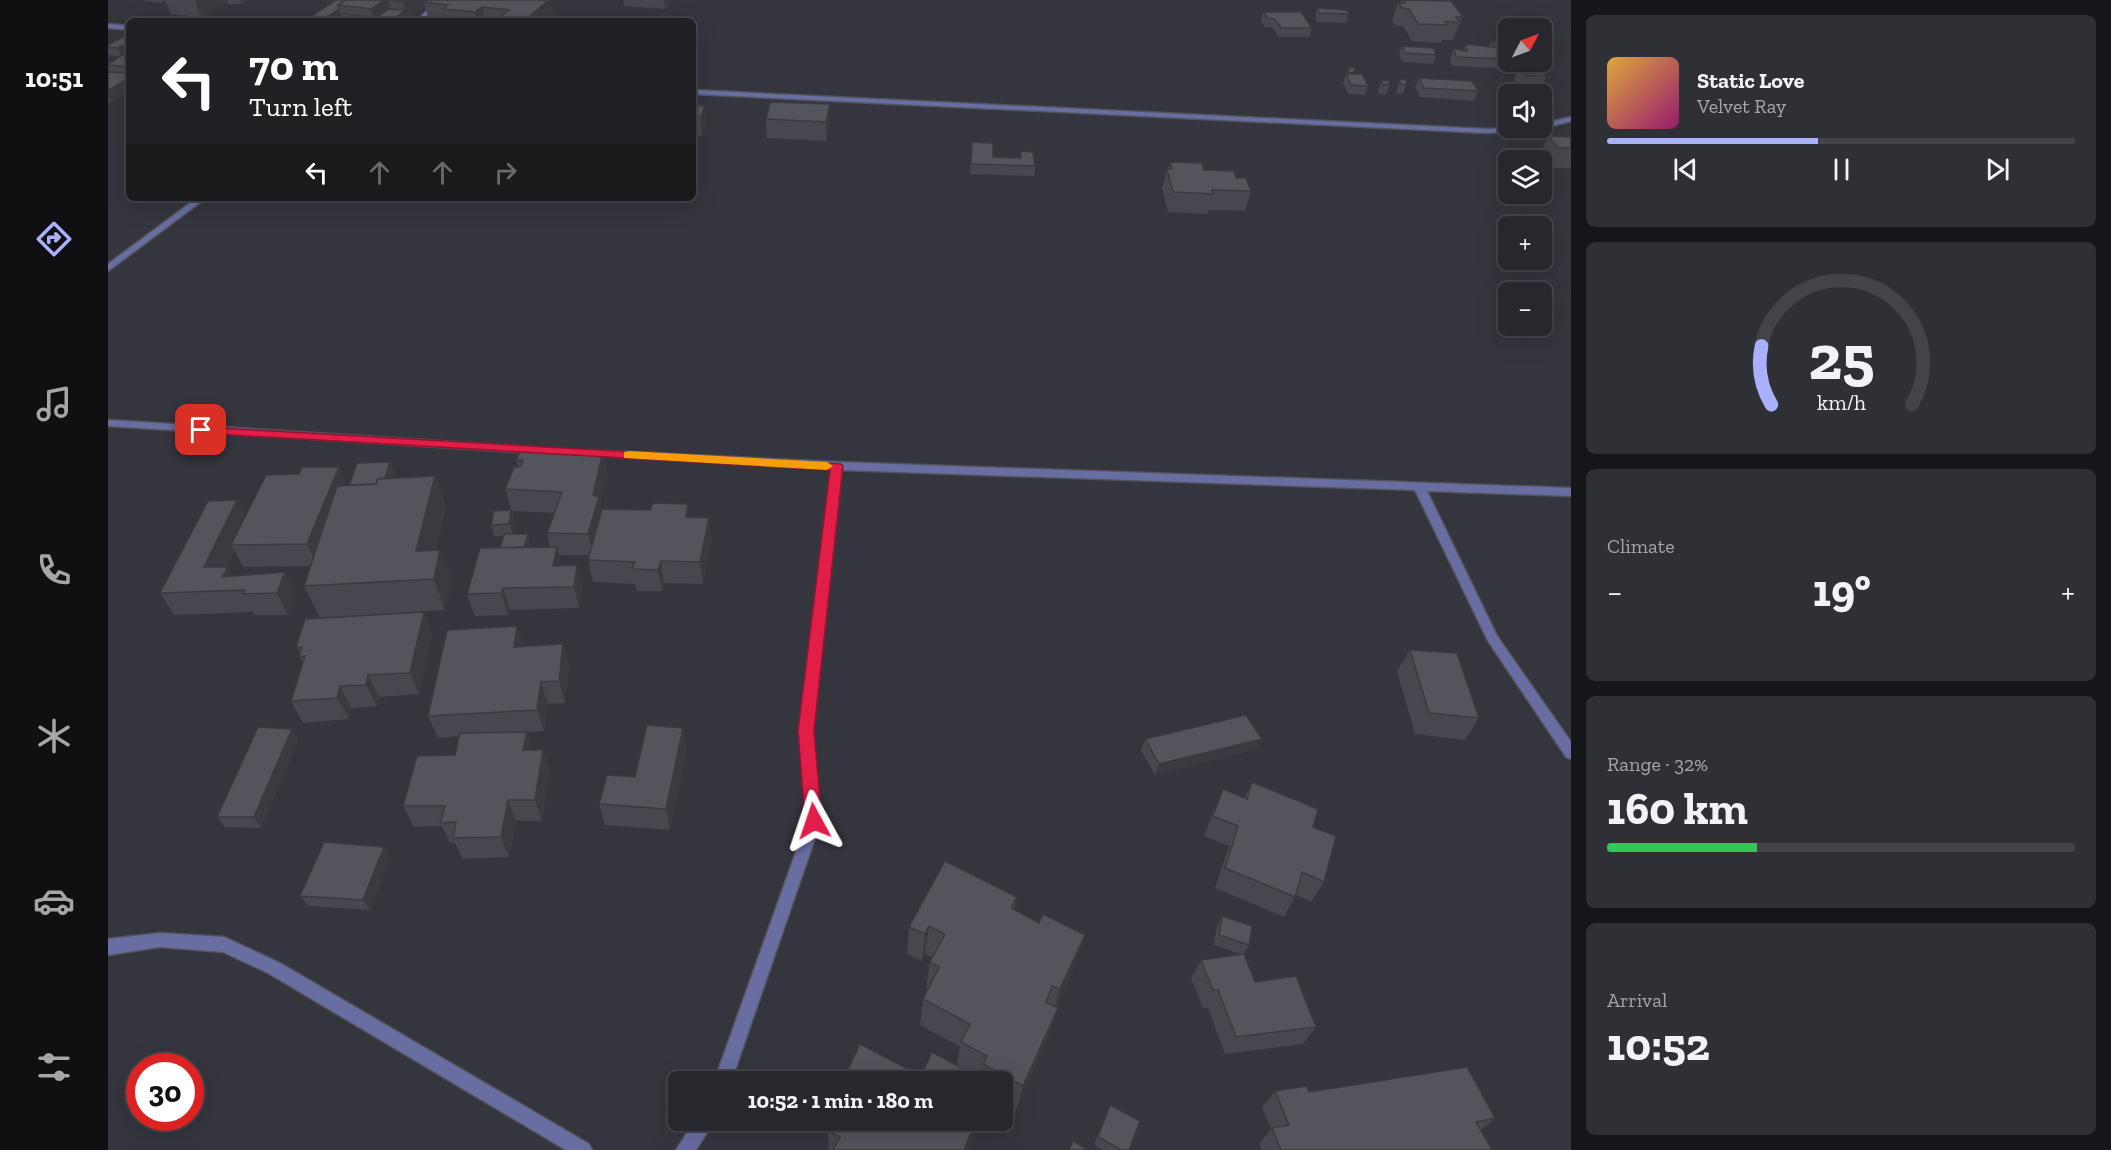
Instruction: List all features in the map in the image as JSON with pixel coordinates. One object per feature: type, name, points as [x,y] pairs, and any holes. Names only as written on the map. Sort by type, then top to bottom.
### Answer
[{"type":"street","points":[[423,18],[436,4]]},
{"type":"street","points":[[108,26],[126,28]]},
{"type":"street","points":[[696,92],[1498,130]]},
{"type":"street","points":[[1552,124],[1571,119]]},
{"type":"street","points":[[108,268],[198,201]]},
{"type":"street","points":[[108,423],[542,450]]},
{"type":"street","points":[[578,452],[837,466],[1571,492]]},
{"type":"street","points":[[726,1071],[814,821],[806,731],[837,466]]},
{"type":"street","points":[[1419,486],[1492,638],[1571,753]]},
{"type":"street","points":[[108,947],[160,940],[224,945],[274,968],[583,1150]]},
{"type":"street","points":[[685,1150],[698,1131]]},
{"type":"building","points":[[336,0],[346,0],[338,5],[339,9],[327,17],[312,16]]},
{"type":"building","points":[[346,0],[384,0],[371,9],[338,5]]},
{"type":"building","points":[[427,0],[549,0],[528,18],[499,18],[509,10],[482,7],[475,12],[443,9],[448,5],[424,2]]},
{"type":"building","points":[[1403,0],[1451,1],[1463,17],[1456,17],[1460,22],[1445,22],[1448,25],[1418,24],[1409,9],[1402,8],[1398,3],[1405,3]]},
{"type":"building","points":[[1317,8],[1347,10],[1349,14],[1319,13]]},
{"type":"building","points":[[388,9],[406,10],[394,18],[376,18]]},
{"type":"building","points":[[1263,12],[1301,12],[1312,28],[1282,28]]},
{"type":"building","points":[[343,14],[375,18],[337,18]]},
{"type":"building","points":[[126,36],[126,44],[118,48],[108,47]]},
{"type":"building","points":[[1466,44],[1498,48],[1498,59],[1456,57],[1454,49],[1467,51]]},
{"type":"building","points":[[1402,46],[1433,48],[1436,55],[1405,53]]},
{"type":"building","points":[[126,53],[126,67],[108,64]]},
{"type":"building","points":[[1350,67],[1356,68],[1353,73],[1347,72]]},
{"type":"building","points":[[108,72],[126,73],[126,79],[108,91]]},
{"type":"building","points":[[1520,72],[1542,72],[1546,76],[1523,75]]},
{"type":"building","points":[[1346,74],[1362,74],[1368,86],[1351,85]]},
{"type":"building","points":[[1419,78],[1472,81],[1478,91],[1424,88]]},
{"type":"building","points":[[1400,79],[1407,80],[1406,85],[1400,84]]},
{"type":"building","points":[[1382,80],[1389,81],[1390,85],[1382,84]]},
{"type":"building","points":[[770,102],[830,104],[826,122],[766,119]]},
{"type":"building","points":[[696,105],[705,106],[701,117],[696,116]]},
{"type":"building","points":[[1571,137],[1571,148],[1558,148],[1550,138]]},
{"type":"building","points":[[972,142],[993,143],[993,157],[1021,158],[1021,151],[1033,152],[1035,166],[971,164]]},
{"type":"building","points":[[1170,162],[1202,163],[1204,170],[1234,171],[1236,178],[1246,178],[1251,191],[1212,190],[1213,194],[1173,192],[1167,169],[1172,169]]},
{"type":"building","points":[[522,447],[603,452],[593,495],[599,497],[588,534],[547,533],[562,492],[505,489],[514,467],[520,467],[523,460],[516,460]]},
{"type":"building","points":[[390,462],[385,478],[378,479],[376,484],[349,485],[357,463]]},
{"type":"building","points":[[302,467],[339,467],[307,544],[231,545],[266,475],[299,474]]},
{"type":"building","points":[[435,476],[416,551],[440,550],[434,579],[304,586],[337,486],[376,484],[378,479]]},
{"type":"building","points":[[237,500],[204,567],[228,567],[222,577],[285,572],[277,593],[243,594],[245,590],[160,593],[208,501]]},
{"type":"building","points":[[653,503],[688,504],[686,517],[709,518],[700,562],[661,561],[658,570],[632,569],[635,562],[588,560],[602,509],[650,510]]},
{"type":"building","points":[[511,510],[509,524],[491,525],[494,511]]},
{"type":"building","points":[[504,534],[528,534],[524,547],[500,548]]},
{"type":"building","points":[[557,547],[553,566],[577,565],[574,587],[503,588],[501,593],[467,594],[480,548]]},
{"type":"building","points":[[424,612],[410,673],[368,675],[366,685],[340,686],[337,698],[291,701],[305,656],[299,657],[302,647],[296,647],[305,619]]},
{"type":"building","points":[[517,626],[514,647],[563,644],[559,681],[541,682],[537,710],[428,716],[447,630]]},
{"type":"building","points":[[1410,650],[1457,653],[1479,718],[1429,713]]},
{"type":"building","points":[[1246,715],[1262,739],[1159,764],[1145,739]]},
{"type":"building","points":[[647,725],[683,728],[666,809],[599,804],[607,775],[635,777]]},
{"type":"building","points":[[258,727],[292,729],[254,817],[217,817]]},
{"type":"building","points":[[527,732],[523,750],[543,750],[535,800],[508,800],[501,837],[453,838],[456,822],[440,823],[445,806],[403,806],[417,756],[455,755],[460,733]]},
{"type":"building","points":[[1252,782],[1318,809],[1313,827],[1336,836],[1324,882],[1302,872],[1295,897],[1225,868],[1238,826],[1213,816],[1223,789],[1247,799]]},
{"type":"building","points":[[324,842],[384,847],[363,900],[300,896]]},
{"type":"building","points":[[945,861],[1017,897],[1011,908],[1039,923],[1043,914],[1085,935],[1060,989],[1052,986],[1046,1002],[1058,1008],[1023,1086],[1013,1080],[1013,1071],[996,1071],[983,1064],[987,1056],[961,1042],[970,1024],[923,999],[939,967],[930,962],[945,934],[929,926],[925,934],[909,927]]},
{"type":"building","points":[[1222,916],[1252,926],[1249,945],[1219,935]]},
{"type":"building","points":[[1244,954],[1255,982],[1296,976],[1316,1027],[1236,1037],[1218,990],[1213,990],[1201,960]]},
{"type":"building","points":[[860,1044],[911,1071],[847,1071]]},
{"type":"building","points":[[932,1052],[967,1071],[923,1071]]},
{"type":"building","points":[[1467,1067],[1495,1118],[1476,1122],[1492,1150],[1281,1150],[1272,1128],[1289,1125],[1275,1091],[1307,1086],[1309,1092]]},
{"type":"building","points":[[1110,1105],[1140,1121],[1129,1150],[1121,1150],[1098,1137]]},
{"type":"building","points":[[828,1131],[972,1131],[964,1150],[833,1150],[840,1137]]},
{"type":"building","points":[[1073,1141],[1088,1150],[1069,1150]]},
{"type":"slow traffic","points":[[629,455],[827,466]]},
{"type":"route","points":[[201,430],[837,466],[806,731],[814,821]]}]
